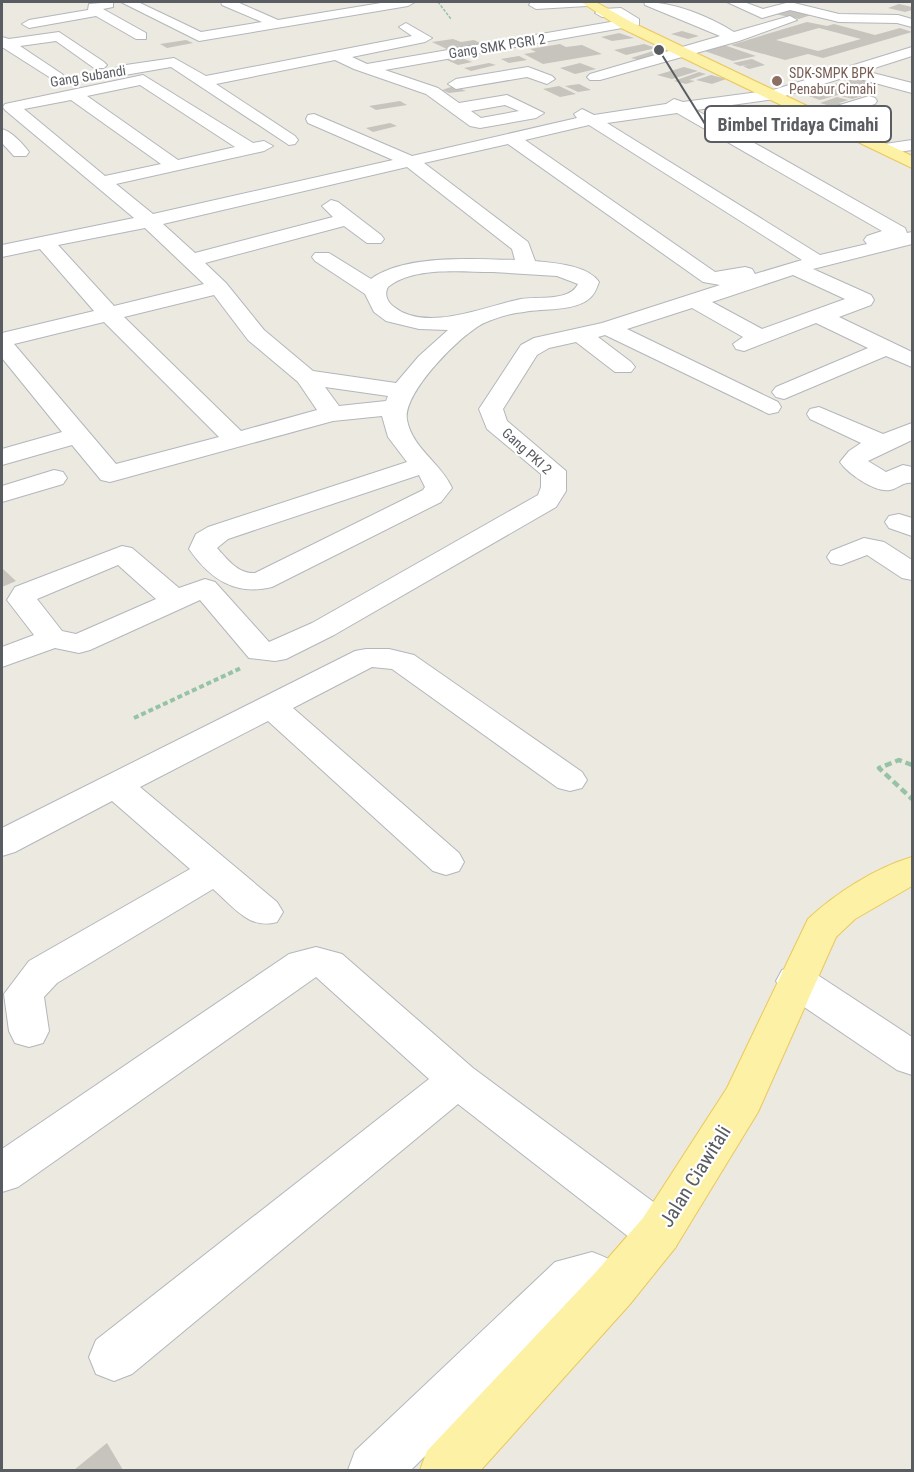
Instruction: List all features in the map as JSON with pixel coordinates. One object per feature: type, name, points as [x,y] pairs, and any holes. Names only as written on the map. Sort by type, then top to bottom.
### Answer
[{"type":"main road","points":[[587,2],[626,25],[758,86],[912,163]]},
{"type":"main road","name":"Jalan Ciawitali","points":[[446,1470],[613,1288],[659,1233],[743,1099],[821,929],[842,909],[893,880]]},
{"type":"street","points":[[141,36],[98,12],[94,7],[125,2],[199,37],[408,2]]},
{"type":"street","points":[[227,2],[277,24]]},
{"type":"street","points":[[331,2],[378,21]]},
{"type":"street","points":[[536,5],[587,2]]},
{"type":"street","points":[[650,2],[714,26],[734,38]]},
{"type":"street","points":[[714,26],[762,14],[734,2]]},
{"type":"street","points":[[595,77],[790,20],[766,13],[787,4],[839,18],[907,20]]},
{"type":"street","points":[[845,4],[907,20]]},
{"type":"street","points":[[39,11],[57,20]]},
{"type":"street","points":[[2,29],[98,12]]},
{"type":"street","name":"Gang SMK PGRI 2","points":[[369,68],[626,25]]},
{"type":"street","points":[[201,82],[425,38],[406,27]]},
{"type":"street","points":[[4,43],[83,33]]},
{"type":"street","points":[[386,34],[402,43]]},
{"type":"street","points":[[59,36],[92,66],[119,61]]},
{"type":"street","name":"Gang Subandi","points":[[4,43],[50,80],[174,62],[201,82]]},
{"type":"street","points":[[471,50],[523,77]]},
{"type":"street","points":[[2,251],[149,221],[591,120],[676,105],[758,86],[849,71],[908,55]]},
{"type":"street","points":[[339,56],[359,66],[432,91],[456,108]]},
{"type":"street","points":[[849,71],[912,88]]},
{"type":"street","points":[[456,84],[523,77],[532,72],[547,79]]},
{"type":"street","points":[[403,80],[434,75]]},
{"type":"street","points":[[250,149],[145,81],[72,93],[15,105],[11,109],[149,221],[219,287],[256,335],[306,377],[332,414]]},
{"type":"street","points":[[201,82],[289,140]]},
{"type":"street","points":[[676,105],[758,86]]},
{"type":"street","points":[[72,93],[177,167]]},
{"type":"street","points":[[586,100],[571,104],[591,120],[802,262],[863,300],[813,316],[752,340],[693,300]]},
{"type":"street","points":[[824,118],[869,101]]},
{"type":"street","points":[[510,138],[710,278],[724,279],[802,262],[898,232],[676,105]]},
{"type":"street","points":[[824,118],[842,116],[850,120]]},
{"type":"street","points":[[314,118],[408,160],[524,256],[589,282],[582,294],[572,298],[510,308],[474,320],[449,323],[413,321],[387,314],[376,299],[375,291],[379,283],[405,271],[436,267],[489,267],[524,256]]},
{"type":"street","points":[[102,182],[177,167],[334,128]]},
{"type":"street","points":[[2,134],[20,152]]},
{"type":"street","points":[[884,149],[912,145]]},
{"type":"street","points":[[307,185],[346,219],[374,239]]},
{"type":"street","points":[[190,260],[346,219]]},
{"type":"street","name":"Gang PKI 2","points":[[268,653],[323,630],[547,501],[554,493],[554,471],[496,424],[491,409],[529,350],[542,344],[608,328],[802,262],[912,238]]},
{"type":"street","points":[[44,242],[109,314],[236,440]]},
{"type":"street","points":[[322,257],[375,291]]},
{"type":"street","points":[[219,287],[2,342],[110,474],[332,414],[399,399]]},
{"type":"street","points":[[820,315],[912,360]]},
{"type":"street","points":[[423,465],[218,534],[206,540],[203,549],[229,578],[239,582],[262,581],[432,496],[439,488],[435,475],[423,465],[400,436],[394,420],[399,399],[438,348],[474,320]]},
{"type":"street","points":[[413,321],[429,331],[438,348]]},
{"type":"street","points":[[608,328],[776,399],[887,348]]},
{"type":"street","points":[[581,334],[623,367]]},
{"type":"street","points":[[306,377],[399,399]]},
{"type":"street","points":[[819,414],[881,443]]},
{"type":"street","points":[[912,430],[899,439],[881,443],[853,462],[886,483],[903,473],[912,475]]},
{"type":"street","points":[[2,457],[78,435]]},
{"type":"street","points":[[2,494],[54,478]]},
{"type":"street","points":[[841,557],[864,546],[874,548],[912,572]]},
{"type":"street","points":[[52,638],[22,600],[25,593],[32,588],[122,554],[191,594],[260,651],[268,653]]},
{"type":"street","points":[[2,658],[52,638],[79,644],[191,594]]},
{"type":"street","points":[[2,843],[366,658],[388,658],[403,662],[570,780]]},
{"type":"street","points":[[272,707],[446,862]]},
{"type":"street","points":[[115,785],[264,912]]},
{"type":"street","points":[[29,1031],[24,994],[43,972],[216,871]]},
{"type":"street","points":[[2,1173],[303,965],[316,962],[328,965],[458,1080],[659,1233]]},
{"type":"street","points":[[796,981],[912,1058]]},
{"type":"street","points":[[114,1357],[458,1080]]},
{"type":"street","points":[[374,1470],[572,1278],[592,1274],[613,1288]]},
{"type":"path","points":[[438,2],[451,19]]},
{"type":"path","points":[[134,718],[268,653]]},
{"type":"path","points":[[912,765],[899,760],[879,768],[912,799]]},
{"type":"building","points":[[899,4],[912,7],[912,10],[905,12],[888,8]]},
{"type":"building","points":[[790,9],[814,14],[799,19],[775,14]]},
{"type":"building","points":[[807,22],[827,26],[834,24],[875,35],[900,28],[912,32],[823,58],[808,54],[785,60],[731,45]],"holes":[[[819,28],[861,39],[818,51],[776,40]]]},
{"type":"building","points":[[682,31],[699,36],[688,39],[671,34]]},
{"type":"building","points":[[619,33],[634,38],[612,41],[601,37]]},
{"type":"building","points":[[453,39],[461,42],[474,40],[482,44],[451,51],[432,42]]},
{"type":"building","points":[[186,40],[193,43],[167,48],[160,44]]},
{"type":"building","points":[[560,44],[566,47],[582,45],[602,54],[543,64],[524,54],[536,52],[530,49]]},
{"type":"building","points":[[644,44],[656,48],[626,55],[614,50]]},
{"type":"building","points":[[724,45],[756,56],[733,61],[702,50]]},
{"type":"building","points":[[656,50],[668,53],[643,61],[631,58]]},
{"type":"building","points":[[519,56],[527,60],[509,63],[501,59]]},
{"type":"building","points":[[462,58],[472,62],[458,65],[447,60]]},
{"type":"building","points":[[752,59],[765,65],[749,69],[743,66],[752,64],[740,66],[733,63]]},
{"type":"building","points":[[489,63],[496,65],[471,71],[464,68]]},
{"type":"building","points":[[580,63],[596,69],[575,74],[560,68]]},
{"type":"building","points":[[684,67],[698,71],[672,79],[657,75]]},
{"type":"building","points":[[699,72],[706,74],[689,80],[695,81],[686,84],[674,81]]},
{"type":"building","points":[[711,75],[726,79],[712,84],[696,80]]},
{"type":"building","points":[[858,78],[877,84],[820,100],[800,93]]},
{"type":"building","points":[[579,84],[591,90],[578,92],[565,86]]},
{"type":"building","points":[[454,86],[466,91],[449,93],[442,90]]},
{"type":"building","points":[[559,86],[576,94],[560,97],[543,89]]},
{"type":"building","points":[[864,89],[876,92],[852,99],[841,96]]},
{"type":"building","points":[[837,97],[848,100],[839,103],[845,105],[838,108],[820,103]]},
{"type":"building","points":[[400,101],[407,105],[376,110],[369,106]]},
{"type":"building","points":[[390,123],[397,126],[373,132],[366,128]]},
{"type":"building","points":[[2,568],[16,581],[2,587]]},
{"type":"building","points":[[107,1443],[123,1470],[74,1470]]},
{"type":"place","name":"Bimbel Tridaya Cimahi","points":[[659,50]]},
{"type":"place","name":"SDK-SMPK BPK Penabur Cimahi","points":[[777,81]]}]
